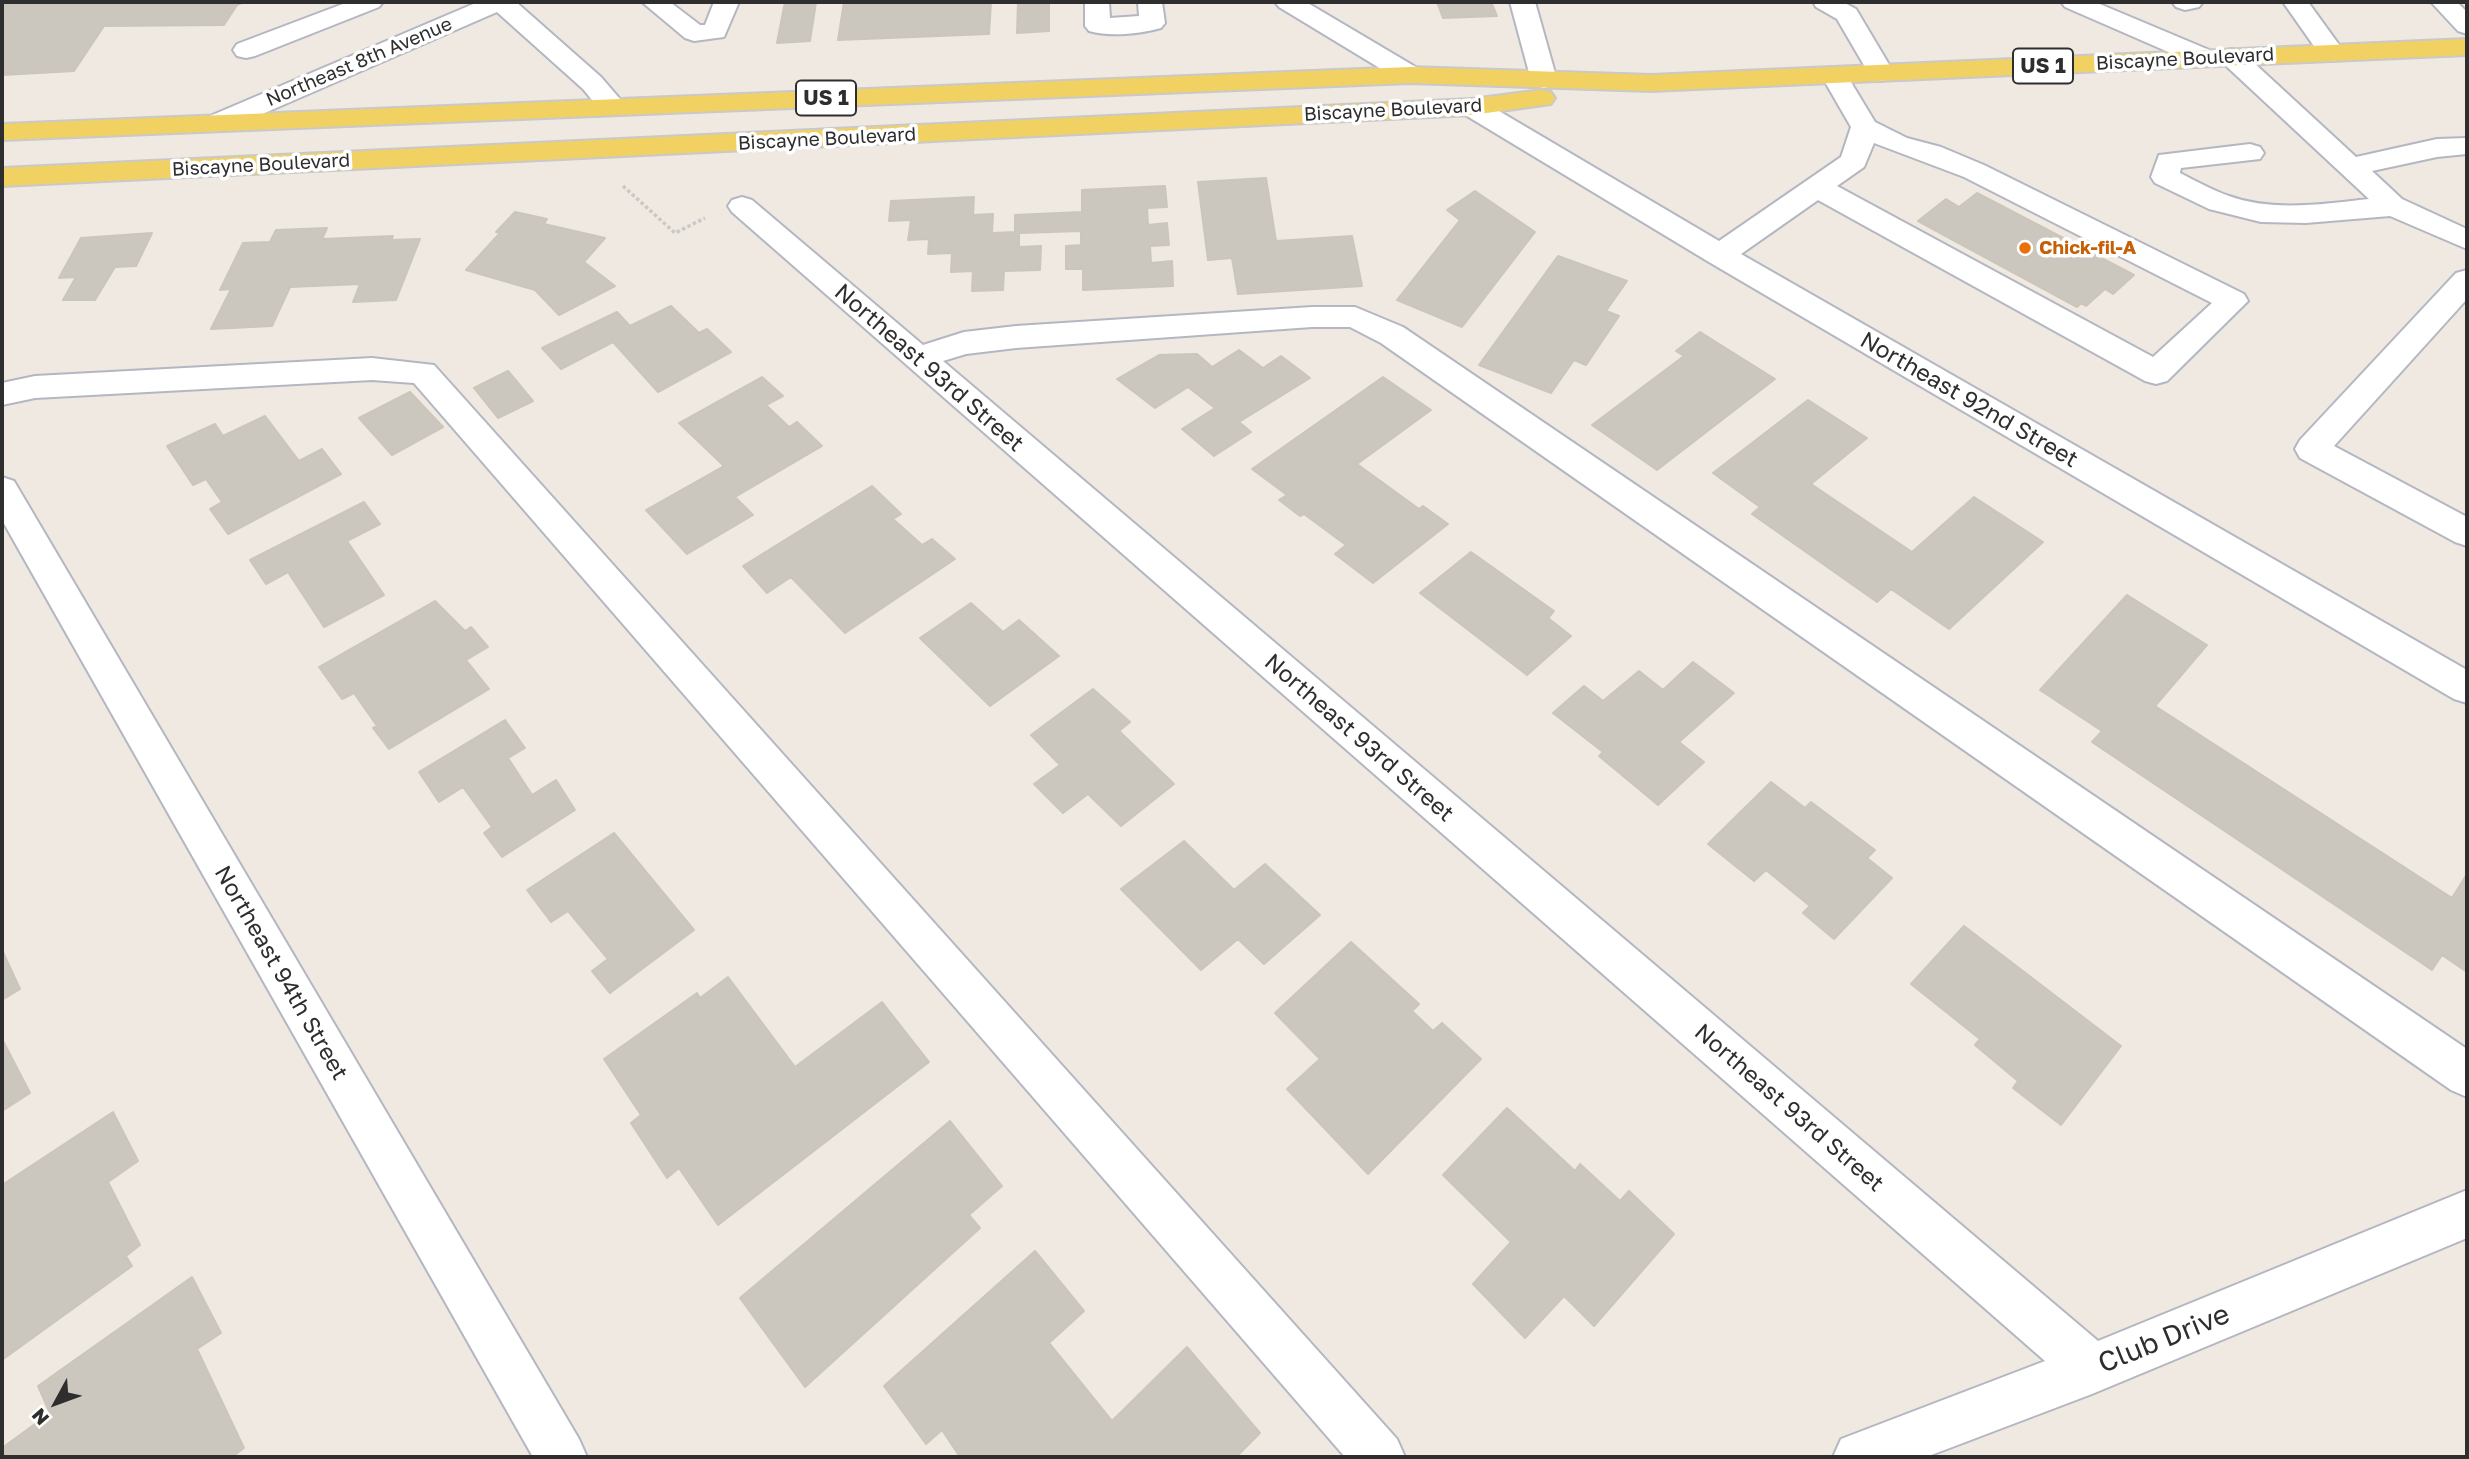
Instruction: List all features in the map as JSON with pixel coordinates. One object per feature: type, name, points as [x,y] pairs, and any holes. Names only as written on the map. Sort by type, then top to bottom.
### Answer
[{"type":"main road","name":"Biscayne Boulevard","points":[[2,132],[1410,75],[1651,83],[2467,47]]},
{"type":"main road","name":"Biscayne Boulevard","points":[[2,177],[1472,107],[1651,83]]},
{"type":"main road","points":[[76,174],[168,146],[220,122]]},
{"type":"street","points":[[246,50],[370,2]]},
{"type":"street","points":[[500,2],[592,83],[612,106]]},
{"type":"street","name":"Northeast 8th Avenue","points":[[220,122],[443,14],[500,2]]},
{"type":"street","points":[[655,2],[694,33],[715,32],[726,2]]},
{"type":"street","points":[[1097,2],[1098,26],[1152,23],[1150,2]]},
{"type":"street","points":[[1287,2],[1410,75]]},
{"type":"street","points":[[1522,2],[1544,80]]},
{"type":"street","points":[[1825,2],[1847,14],[1881,73]]},
{"type":"street","points":[[2074,2],[2218,58],[2353,166],[2395,206],[2467,240]]},
{"type":"street","points":[[2295,2],[2332,53]]},
{"type":"street","points":[[2443,2],[2467,26]]},
{"type":"street","points":[[1817,187],[2155,373],[2233,301],[1974,170],[1931,153],[1897,144],[1865,127],[1834,75]]},
{"type":"street","name":"Northeast 92nd Street","points":[[1472,107],[1720,255],[2467,688]]},
{"type":"street","points":[[1720,255],[1854,161],[1865,127]]},
{"type":"street","points":[[2353,166],[2437,148],[2467,146]]},
{"type":"street","points":[[2250,153],[2169,161],[2165,177],[2220,204],[2255,211],[2288,213],[2395,206]]},
{"type":"street","name":"Northeast 93rd Street","points":[[742,206],[2092,1368]]},
{"type":"street","points":[[2467,280],[2312,449],[2467,533]]},
{"type":"street","points":[[917,358],[964,343],[1016,337],[1311,317],[1355,317],[1391,335],[2467,1075]]},
{"type":"street","points":[[2,394],[35,387],[372,369],[423,373],[1379,1457]]},
{"type":"street","name":"Northeast 94th Street","points":[[2,489],[561,1457]]},
{"type":"street","name":"Club Drive","points":[[1859,1457],[2092,1368],[2467,1214]]},
{"type":"path","points":[[615,179],[675,233],[718,212],[742,206]]},
{"type":"building","points":[[2,2],[244,2],[237,5],[224,25],[104,26],[74,71],[2,75]]},
{"type":"building","points":[[785,2],[816,2],[810,41],[777,43]]},
{"type":"building","points":[[844,2],[991,2],[989,34],[838,40]]},
{"type":"building","points":[[1018,2],[1049,2],[1049,31],[1017,33]]},
{"type":"building","points":[[1437,2],[1491,2],[1497,16],[1443,18]]},
{"type":"building","points":[[1266,178],[1276,241],[1352,236],[1362,286],[1238,294],[1232,258],[1208,260],[1198,182]]},
{"type":"building","points":[[1165,186],[1167,207],[1147,208],[1148,225],[1167,223],[1169,245],[1150,246],[1151,263],[1172,261],[1173,286],[1083,290],[1083,269],[1066,269],[1066,246],[1081,245],[1081,231],[1019,233],[1019,247],[1041,246],[1040,270],[1004,271],[1003,290],[972,291],[973,271],[951,272],[952,253],[928,254],[929,239],[908,240],[911,220],[889,221],[891,201],[974,197],[973,215],[993,214],[992,233],[1015,232],[1015,215],[1082,212],[1082,190]]},
{"type":"building","points":[[1475,191],[1535,232],[1462,327],[1397,300],[1460,220],[1447,210]]},
{"type":"building","name":"Chick-fil-A","points":[[1977,193],[2134,275],[2113,294],[2105,289],[2086,306],[2081,303],[2077,307],[1918,221],[1946,199],[1959,207]]},
{"type":"building","points":[[515,212],[547,219],[544,224],[605,238],[584,262],[615,286],[559,315],[535,290],[466,270]]},
{"type":"building","points":[[327,228],[322,239],[393,236],[391,240],[420,239],[396,300],[353,302],[360,284],[290,287],[272,326],[211,329],[231,289],[220,290],[243,243],[270,242],[276,230]]},
{"type":"building","points":[[152,233],[136,266],[115,267],[95,300],[63,300],[76,277],[59,278],[81,238]]},
{"type":"building","points":[[1558,256],[1627,281],[1606,311],[1619,316],[1586,365],[1574,360],[1551,393],[1479,365]]},
{"type":"building","points":[[671,306],[699,333],[707,329],[731,352],[658,392],[613,342],[561,369],[542,348],[617,312],[630,326]]},
{"type":"building","points":[[1700,332],[1775,379],[1657,470],[1592,425],[1684,356],[1676,351]]},
{"type":"building","points":[[1239,350],[1263,368],[1281,356],[1310,378],[1239,422],[1251,432],[1214,456],[1182,429],[1215,408],[1188,387],[1155,408],[1117,379],[1159,355],[1197,354],[1212,367]]},
{"type":"building","points":[[508,371],[533,401],[498,418],[474,388]]},
{"type":"building","points":[[762,377],[783,396],[766,405],[789,427],[797,422],[822,446],[735,497],[753,515],[687,554],[646,510],[724,466],[679,423]]},
{"type":"building","points":[[1383,377],[1431,410],[1357,464],[1419,509],[1423,506],[1448,524],[1373,583],[1335,554],[1346,545],[1304,514],[1300,516],[1279,500],[1287,495],[1252,469]]},
{"type":"building","points":[[410,392],[443,427],[392,455],[359,418]]},
{"type":"building","points":[[1808,400],[1867,438],[1811,484],[1912,552],[1974,497],[2043,542],[1949,629],[1891,589],[1877,602],[1752,514],[1760,507],[1713,473]]},
{"type":"building","points":[[265,416],[299,461],[322,449],[341,474],[228,534],[210,509],[222,502],[206,479],[193,485],[167,446],[215,424],[223,436]]},
{"type":"building","points":[[872,486],[901,514],[893,519],[922,545],[932,539],[955,559],[845,633],[791,577],[767,593],[743,566]]},
{"type":"building","points":[[364,502],[380,524],[347,541],[384,595],[324,627],[288,572],[266,584],[250,560]]},
{"type":"building","points":[[1471,552],[1554,611],[1548,618],[1571,636],[1527,675],[1420,593]]},
{"type":"building","points":[[2127,595],[2207,645],[2155,706],[2452,898],[2467,874],[2467,972],[2442,955],[2432,970],[2092,742],[2102,731],[2040,690]]},
{"type":"building","points":[[435,601],[465,631],[471,627],[488,647],[466,660],[489,689],[389,749],[373,728],[377,726],[354,693],[342,699],[319,667]]},
{"type":"building","points":[[971,603],[1003,632],[1019,620],[1059,656],[990,706],[920,638]]},
{"type":"building","points":[[1693,662],[1734,693],[1679,742],[1704,762],[1658,805],[1599,756],[1603,752],[1553,713],[1584,686],[1603,701],[1639,671],[1663,690]]},
{"type":"building","points":[[1093,689],[1130,722],[1119,731],[1174,784],[1121,826],[1088,794],[1063,813],[1034,784],[1060,765],[1031,735]]},
{"type":"building","points":[[505,720],[525,748],[508,758],[532,795],[556,780],[575,810],[502,857],[484,833],[492,827],[463,787],[439,802],[419,772]]},
{"type":"building","points":[[1771,782],[1805,808],[1811,802],[1875,850],[1867,858],[1892,878],[1834,939],[1803,913],[1810,906],[1766,870],[1754,881],[1708,844]]},
{"type":"building","points":[[614,833],[694,930],[610,993],[592,971],[608,959],[568,911],[551,922],[527,890]]},
{"type":"building","points":[[1184,841],[1234,890],[1265,864],[1320,915],[1264,964],[1238,939],[1201,970],[1121,889]]},
{"type":"building","points":[[1964,926],[2121,1046],[2061,1125],[2013,1088],[2018,1081],[1975,1045],[1980,1039],[1911,984]]},
{"type":"building","points":[[1351,942],[1419,1004],[1412,1011],[1433,1031],[1442,1023],[1481,1059],[1368,1174],[1287,1089],[1320,1059],[1275,1013]]},
{"type":"building","points":[[2,950],[20,989],[2,1000]]},
{"type":"building","points":[[728,977],[795,1067],[882,1002],[929,1062],[718,1225],[679,1168],[667,1178],[631,1123],[641,1115],[604,1059],[697,993],[700,998]]},
{"type":"building","points":[[2,1039],[30,1093],[2,1111]]},
{"type":"building","points":[[1507,1108],[1575,1171],[1580,1164],[1620,1201],[1629,1191],[1674,1234],[1594,1326],[1564,1296],[1525,1338],[1473,1284],[1511,1242],[1443,1175]]},
{"type":"building","points":[[113,1112],[138,1161],[108,1182],[140,1245],[126,1256],[132,1266],[2,1360],[2,1185]]},
{"type":"building","points":[[950,1121],[1002,1186],[969,1215],[980,1228],[805,1387],[740,1298]]},
{"type":"building","points":[[1035,1251],[1084,1311],[1049,1343],[1112,1421],[1187,1347],[1260,1433],[1236,1457],[960,1457],[942,1430],[926,1444],[884,1386]]},
{"type":"building","points":[[192,1277],[221,1333],[197,1349],[244,1448],[232,1457],[2,1457],[2,1448],[50,1413],[38,1386]]},
{"type":"place","name":"Chick-fil-A","points":[[2025,248]]}]
